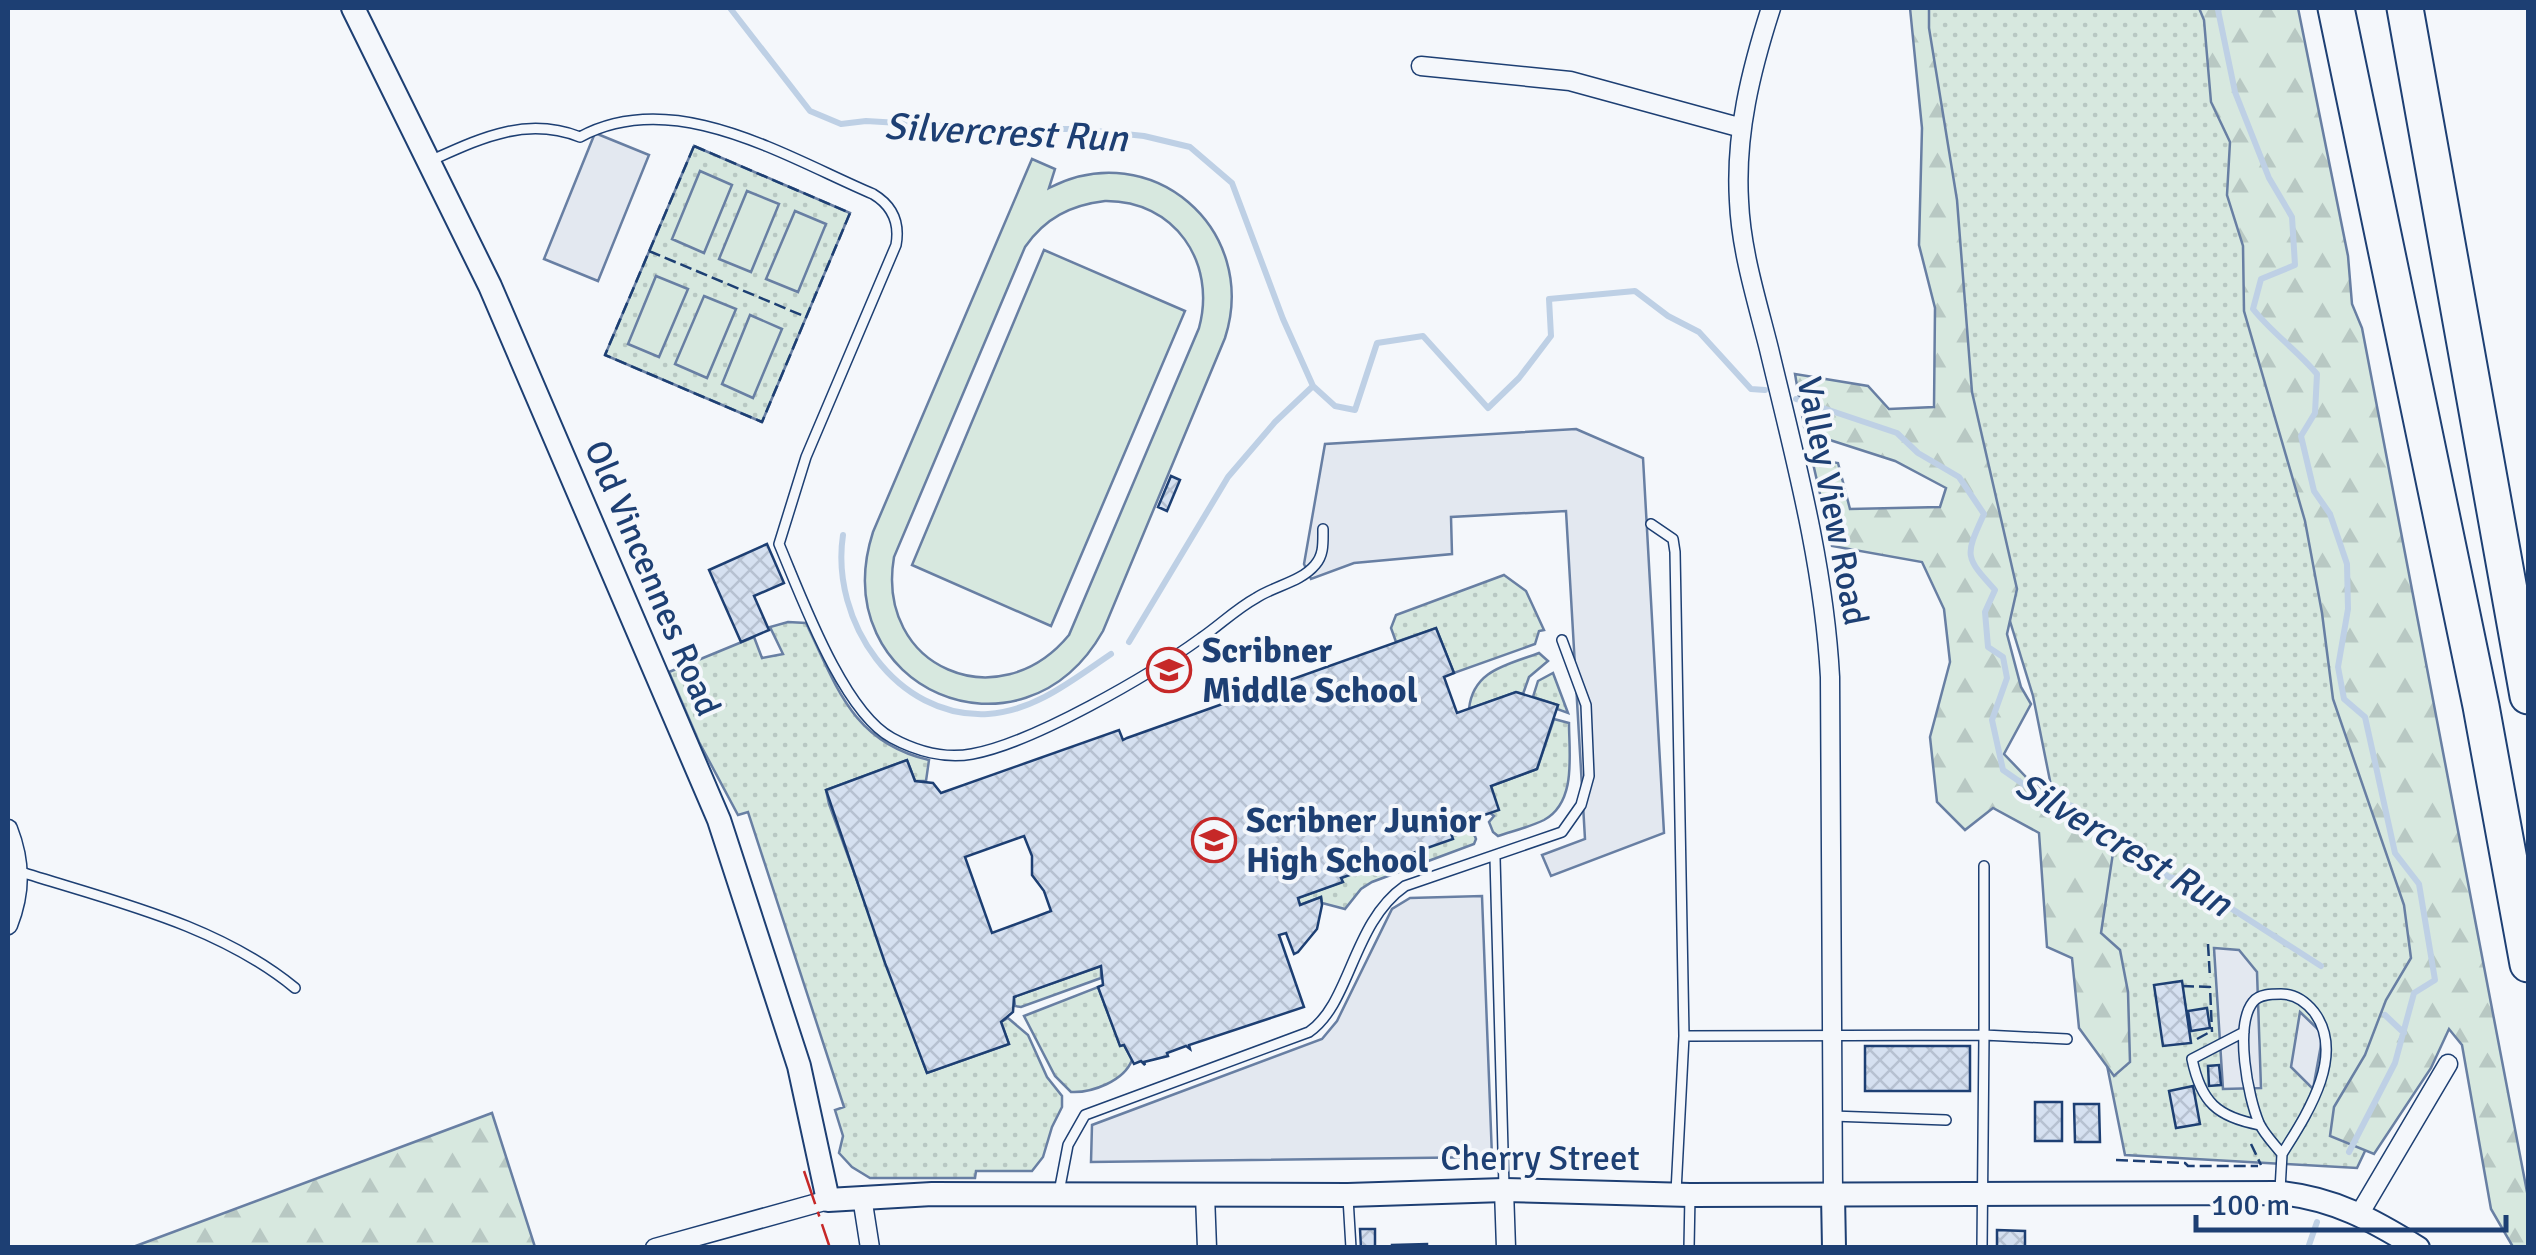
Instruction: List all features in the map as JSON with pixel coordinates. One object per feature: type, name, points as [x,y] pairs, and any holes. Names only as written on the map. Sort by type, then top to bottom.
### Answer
[{"type":"highway","points":[[2336,8],[2481,706],[2528,964]]},
{"type":"highway","points":[[2404,8],[2528,696]]},
{"type":"street","name":"Old Vincennes Road","points":[[354,8],[490,286],[720,820],[799,1066],[828,1200]]},
{"type":"street","name":"Valley View Road","points":[[1771,8],[1752,74],[1738,166],[1743,238],[1826,606],[1830,677],[1833,1196]]},
{"type":"street","points":[[1421,66],[1570,81],[1742,128]]},
{"type":"street","points":[[8,830],[18,871],[17,894],[8,925]]},
{"type":"street","points":[[2360,1213],[2448,1064]]},
{"type":"street","points":[[1504,1190],[1506,1248]]},
{"type":"street","name":"Cherry Street","points":[[655,1248],[828,1200],[862,1197],[1348,1196],[1504,1190],[1833,1196],[2280,1193],[2318,1198],[2360,1213],[2418,1248]]},
{"type":"street","points":[[1205,1196],[1206,1248]]},
{"type":"street","points":[[1833,1196],[1834,1248]]},
{"type":"street","points":[[862,1197],[870,1248]]},
{"type":"lane","points":[[430,161],[500,131],[544,127],[580,137],[617,122],[678,121],[717,128],[874,194],[892,212],[898,230],[893,253],[806,457],[779,539],[841,680],[862,713],[887,736],[911,748],[956,756],[986,751],[1053,723],[1170,658],[1259,596],[1309,572],[1321,557],[1324,530]]},
{"type":"lane","points":[[1651,524],[1673,539],[1676,552],[1683,1195],[1688,1248]]},
{"type":"lane","points":[[1059,1194],[1068,1144],[1084,1115],[1310,1032],[1324,1022],[1362,938],[1392,895],[1405,886],[1562,832],[1581,805],[1589,776],[1586,704],[1562,640]]},
{"type":"lane","points":[[1495,858],[1504,1190]]},
{"type":"lane","points":[[1982,1248],[1984,866]]},
{"type":"lane","points":[[18,871],[177,922],[272,968],[295,988]]},
{"type":"lane","points":[[2280,1193],[2282,1154],[2308,1113],[2324,1062],[2325,1034],[2316,1014],[2305,1002],[2288,994],[2256,998],[2250,1005],[2244,1032],[2247,1080],[2260,1125],[2282,1154]]},
{"type":"lane","points":[[2244,1032],[2192,1059],[2198,1086],[2214,1107],[2235,1120],[2260,1125]]},
{"type":"lane","points":[[1684,1036],[1984,1034],[2067,1039]]},
{"type":"lane","points":[[1832,1116],[1946,1120]]},
{"type":"lane","points":[[1348,1196],[1351,1248]]},
{"type":"green space","points":[[1910,8],[1929,8],[1957,200],[1972,392],[2017,589],[2007,634],[2021,687],[2031,704],[2004,754],[2027,778],[2077,812],[2113,853],[2101,933],[2120,950],[2128,992],[2130,1062],[2114,1076],[2079,1028],[2072,958],[2047,947],[2039,833],[1993,808],[1965,830],[1937,802],[1930,737],[1950,662],[1944,609],[1922,562],[1832,546],[1812,459],[1838,463],[1850,509],[1940,507],[1946,488],[1895,461],[1805,432],[1795,374],[1868,386],[1889,409],[1934,407],[1935,308],[1919,245],[1922,128]]},
{"type":"green space","points":[[1915,8],[2274,8],[2460,950],[2357,1168],[2125,1155],[2033,696],[1949,423]]},
{"type":"green space","points":[[2199,8],[2298,8],[2348,256],[2352,304],[2362,328],[2528,1197],[2528,1247],[2513,1247],[2491,1209],[2462,1045],[2449,1029],[2431,1068],[2374,1154],[2330,1136],[2334,1107],[2365,1055],[2386,1000],[2411,958],[2404,905],[2333,699],[2305,521],[2244,311],[2243,246],[2227,195],[2230,142],[2211,102],[2204,20]]},
{"type":"green space","points":[[694,146],[850,213],[762,422],[605,355]]},
{"type":"green space","points":[[1032,159],[1055,169],[1049,188],[1087,175],[1124,174],[1159,183],[1188,202],[1212,229],[1227,261],[1232,298],[1225,338],[1103,631],[1068,674],[1026,698],[981,704],[939,694],[902,670],[876,633],[865,587],[873,532]],"holes":[[[1105,201],[1130,203],[1170,223],[1185,239],[1202,280],[1199,328],[1069,635],[1041,661],[1009,674],[978,677],[948,670],[923,653],[903,628],[893,596],[894,557],[1025,247],[1041,228],[1070,210]]]},
{"type":"green space","points":[[700,171],[732,185],[704,253],[672,239]]},
{"type":"green space","points":[[747,191],[779,204],[751,272],[719,259]]},
{"type":"green space","points":[[795,211],[826,224],[798,292],[766,279]]},
{"type":"green space","points":[[1044,250],[1185,311],[1051,626],[912,565]]},
{"type":"green space","points":[[656,276],[688,289],[659,357],[628,344]]},
{"type":"green space","points":[[704,296],[736,309],[707,378],[675,364]]},
{"type":"green space","points":[[750,315],[782,329],[753,398],[722,384]]},
{"type":"green space","points":[[1504,575],[1526,591],[1544,630],[1539,631],[1535,644],[1454,673],[1436,628],[1396,642],[1391,628],[1396,615]]},
{"type":"green space","points":[[806,623],[838,690],[864,726],[903,752],[929,760],[926,781],[915,781],[907,760],[826,790],[829,804],[927,1073],[1009,1044],[1001,1022],[1008,1018],[1028,1035],[1047,1077],[1062,1096],[1062,1107],[1043,1157],[1032,1171],[976,1171],[975,1178],[870,1178],[839,1153],[843,1136],[835,1110],[844,1107],[748,812],[738,815],[699,742],[669,672],[754,637],[762,658],[783,654],[770,627]]},
{"type":"green space","points":[[1539,653],[1548,661],[1529,677],[1523,694],[1516,692],[1469,709],[1484,677]]},
{"type":"green space","points":[[1553,673],[1568,713],[1557,709],[1558,705],[1533,697],[1538,681]]},
{"type":"green space","points":[[1554,719],[1569,723],[1569,776],[1562,802],[1544,820],[1498,836],[1489,822],[1494,816],[1490,813],[1491,786],[1537,769]]},
{"type":"green space","points":[[1468,821],[1465,825],[1472,828],[1474,844],[1372,882],[1345,909],[1322,903],[1321,897],[1300,905],[1298,898],[1342,882],[1341,878]]},
{"type":"green space","points":[[1101,966],[1101,978],[1015,1006],[1014,997]]},
{"type":"green space","points":[[1098,987],[1120,1045],[1124,1045],[1132,1060],[1122,1074],[1106,1084],[1071,1092],[1055,1076],[1024,1016]]},
{"type":"green space","points":[[492,1113],[535,1247],[133,1247]]},
{"type":"shaded area","points":[[595,133],[649,155],[598,281],[544,259]]},
{"type":"shaded area","points":[[1576,429],[1643,458],[1664,833],[1551,876],[1542,855],[1585,839],[1566,511],[1451,517],[1452,554],[1354,563],[1311,579],[1304,564],[1325,444]]},
{"type":"shaded area","points":[[1482,896],[1492,1157],[1091,1162],[1092,1125],[1322,1039],[1337,1021],[1392,909],[1410,898]]},
{"type":"shaded area","points":[[2214,948],[2239,950],[2257,972],[2261,1088],[2223,1089]]},
{"type":"shaded area","points":[[2300,1012],[2323,1034],[2313,1089],[2291,1067]]},
{"type":"building","points":[[1171,476],[1180,480],[1167,511],[1158,507]]},
{"type":"building","points":[[767,544],[784,583],[754,596],[769,630],[741,642],[709,570]]},
{"type":"building","points":[[1436,628],[1454,673],[1444,677],[1457,713],[1516,692],[1558,705],[1537,769],[1491,786],[1499,810],[1449,827],[1453,839],[1341,878],[1343,882],[1298,898],[1300,905],[1321,897],[1322,905],[1317,929],[1298,952],[1294,954],[1286,933],[1279,935],[1304,1007],[1189,1045],[1190,1049],[1186,1046],[1144,1062],[1145,1065],[1141,1061],[1134,1064],[1124,1045],[1120,1046],[1098,987],[1103,985],[1101,966],[1014,997],[1013,1012],[1001,1022],[1009,1044],[927,1073],[826,790],[907,760],[915,781],[933,783],[941,793],[1119,730],[1123,740]],"holes":[[[1024,836],[1032,856],[1032,875],[1044,891],[1051,911],[992,933],[965,857]]]},
{"type":"building","points":[[2182,981],[2191,1043],[2163,1046],[2154,985]]},
{"type":"building","points":[[2207,1008],[2210,1028],[2191,1031],[2188,1011]]},
{"type":"building","points":[[1865,1046],[1970,1046],[1970,1091],[1865,1091]]},
{"type":"building","points":[[2219,1065],[2221,1085],[2209,1086],[2208,1066]]},
{"type":"building","points":[[2193,1086],[2200,1124],[2176,1128],[2169,1091]]},
{"type":"building","points":[[2035,1102],[2062,1102],[2062,1141],[2035,1141]]},
{"type":"building","points":[[2074,1104],[2099,1104],[2100,1142],[2075,1142]]},
{"type":"building","points":[[1360,1229],[1375,1229],[1375,1248],[1361,1248]]},
{"type":"building","points":[[1997,1230],[2025,1231],[2025,1248],[1997,1248]]},
{"type":"building","points":[[1427,1244],[1427,1248],[1392,1248],[1392,1245]]},
{"type":"waterway","name":"Silvercrest Run","points":[[730,8],[810,111],[841,124],[866,121],[1077,129],[1144,136],[1190,147],[1232,183],[1283,319],[1313,386],[1335,406],[1355,410],[1377,343],[1423,336],[1488,408],[1519,378],[1551,336],[1549,299],[1635,291],[1668,316],[1699,332],[1751,389],[1765,390]]},
{"type":"waterway","points":[[2220,8],[2235,92],[2269,178],[2292,217],[2295,265],[2261,279],[2253,309],[2317,374],[2315,413],[2301,436],[2314,491],[2330,514],[2347,564],[2348,609],[2338,667],[2344,699],[2365,717],[2395,853],[2419,884],[2435,980],[2414,993],[2395,1063],[2349,1152]]},
{"type":"waterway","points":[[1129,642],[1228,477],[1275,422],[1313,386]]},
{"type":"waterway","name":"Silvercrest Run","points":[[1796,399],[1897,433],[1918,453],[1959,477],[1984,514],[1971,555],[1995,590],[1985,612],[1988,647],[2003,657],[2007,678],[1992,720],[2003,770],[2043,798],[2072,806],[2144,861],[2169,877],[2190,882],[2321,966]]},
{"type":"waterway","points":[[843,535],[842,568],[847,600],[859,631],[876,659],[898,682],[925,700],[955,711],[1005,712],[1053,692],[1111,654]]},
{"type":"waterway","name":"Silvercrest Run","points":[[2385,1015],[2404,1033]]},
{"type":"waterway","points":[[2308,1248],[2317,1222]]},
{"type":"fence","points":[[694,146],[850,213],[762,422],[605,355],[694,146]]},
{"type":"fence","points":[[649,251],[806,317]]},
{"type":"fence","points":[[2208,944],[2210,978]]},
{"type":"fence","points":[[2182,986],[2210,987],[2212,1032]]},
{"type":"fence","points":[[2197,1039],[2208,1033]]},
{"type":"fence","points":[[2251,1144],[2261,1165]]},
{"type":"fence","points":[[2116,1160],[2258,1166]]},
{"type":"power","points":[[804,1171],[830,1248]]},
{"type":"place","name":"Scribner Middle School","points":[[1169,670]]},
{"type":"place","name":"Scribner Junior High School","points":[[1214,840]]}]
